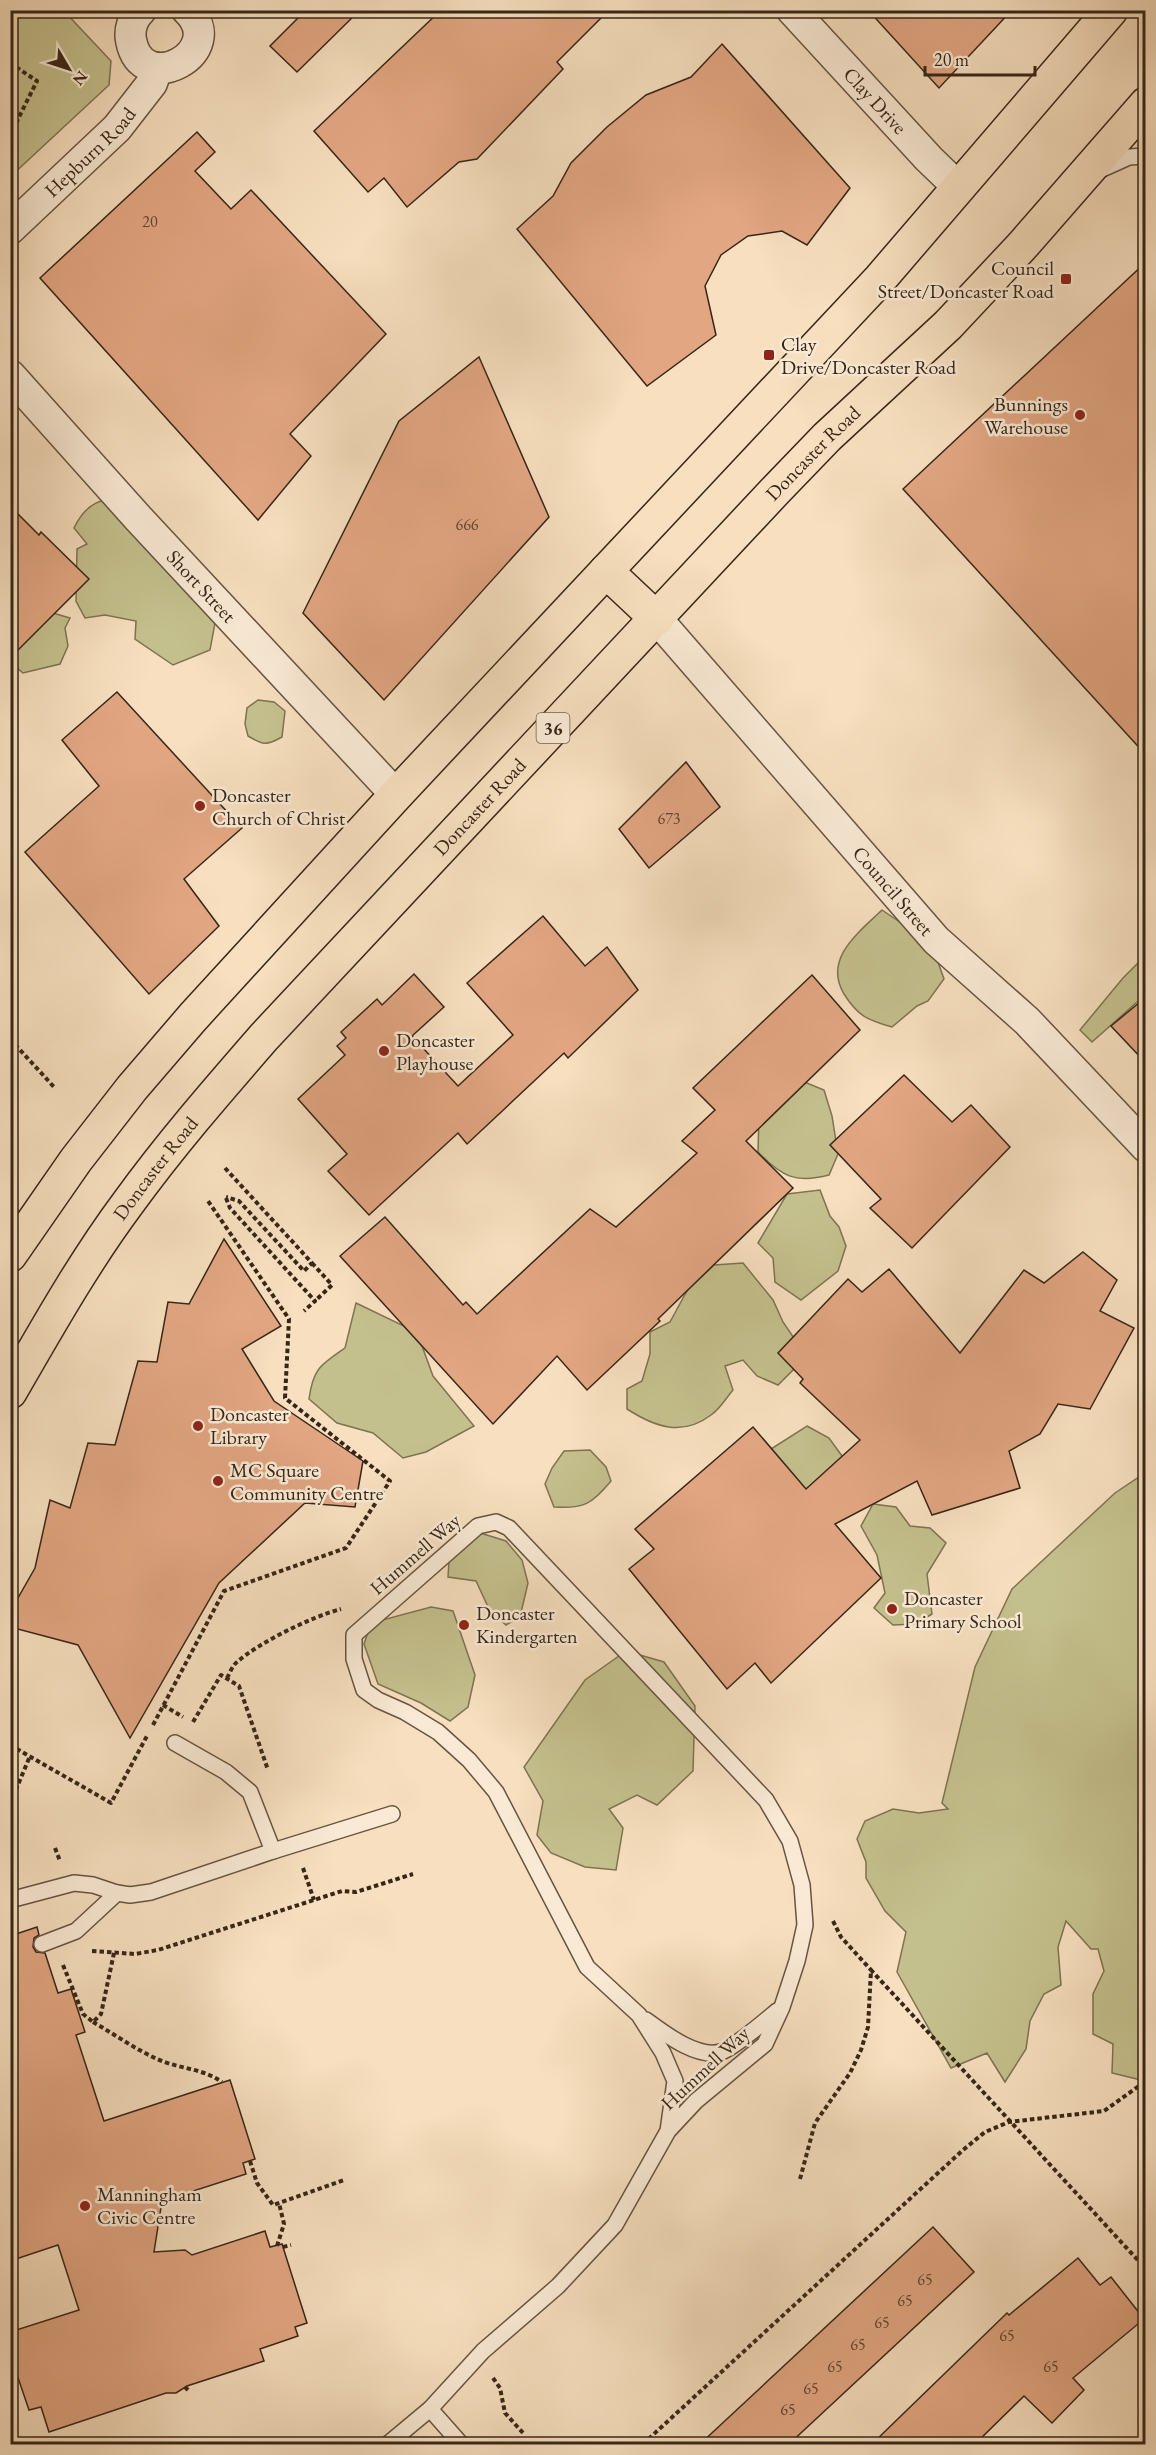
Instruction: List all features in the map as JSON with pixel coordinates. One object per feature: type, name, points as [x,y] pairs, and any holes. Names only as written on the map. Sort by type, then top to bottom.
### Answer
[{"type":"main road","points":[[10,1255],[46,1202],[132,1088],[193,1017],[396,795],[791,376],[959,188],[1111,10]]},
{"type":"main road","name":"Doncaster Road","points":[[10,1392],[66,1297],[127,1203],[196,1116],[264,1037],[827,437],[948,325],[1022,246],[1146,104]]},
{"type":"main road","points":[[606,571],[657,619]]},
{"type":"street","name":"Clay Drive","points":[[792,10],[928,159],[959,188]]},
{"type":"street","points":[[137,12],[130,35],[132,46],[147,64],[157,68],[169,68],[189,57],[196,47],[198,35],[196,23],[190,11]]},
{"type":"street","name":"Hepburn Road","points":[[10,229],[117,128],[152,83],[157,68]]},
{"type":"street","name":"Short Street","points":[[10,375],[138,518],[396,795]]},
{"type":"street","name":"Council Street","points":[[657,619],[936,940],[1027,1021],[1146,1148]]},
{"type":"lane","points":[[1080,180],[1130,157],[1146,156]]},
{"type":"lane","name":"Hummell Way","points":[[388,2445],[430,2409],[483,2351],[558,2286],[615,2225],[668,2131],[696,2101],[765,2044],[782,2007],[797,1961],[805,1925],[803,1892],[790,1841],[766,1800],[509,1528],[496,1522],[478,1526],[354,1635],[354,1659],[358,1675],[364,1690],[378,1700],[405,1712],[438,1732],[469,1760],[496,1792],[587,1967],[639,2015],[663,2053],[675,2081],[668,2131]]},
{"type":"lane","points":[[175,1743],[226,1772],[250,1792],[273,1851]]},
{"type":"lane","points":[[10,1900],[74,1883],[93,1884],[130,1895],[152,1892],[392,1814]]},
{"type":"lane","points":[[42,1944],[76,1931],[117,1893]]},
{"type":"lane","points":[[639,2015],[671,2038],[697,2050],[720,2052],[757,2028],[782,2007]]},
{"type":"lane","points":[[430,2409],[461,2445]]},
{"type":"path","points":[[10,63],[37,81],[10,140]]},
{"type":"path","points":[[10,1039],[54,1087]]},
{"type":"path","points":[[225,1168],[332,1285],[304,1311]]},
{"type":"path","points":[[312,1263],[304,1271],[239,1201],[226,1197],[230,1208],[315,1301]]},
{"type":"path","points":[[10,1745],[111,1803],[224,1591],[346,1548],[390,1481],[285,1398],[289,1319],[208,1201]]},
{"type":"path","points":[[227,1678],[235,1664],[267,1641],[329,1612],[351,1606]]},
{"type":"path","points":[[198,1714],[221,1675],[239,1686],[272,1778]]},
{"type":"path","points":[[10,1804],[30,1756]]},
{"type":"path","points":[[303,1867],[314,1900]]},
{"type":"path","points":[[100,1951],[135,1954],[158,1950],[342,1891],[356,1892],[413,1874]]},
{"type":"path","points":[[833,1921],[841,1937],[1146,2269]]},
{"type":"path","points":[[93,2022],[101,2014],[114,1953]]},
{"type":"path","points":[[61,1961],[83,2014],[93,2022],[156,2058],[176,2066],[210,2074],[222,2082]]},
{"type":"path","points":[[800,2179],[815,2123],[850,2073],[861,2050],[868,2027],[871,1970]]},
{"type":"path","points":[[644,2445],[985,2132],[1009,2122],[1104,2111],[1146,2081]]},
{"type":"path","points":[[250,2161],[257,2183],[273,2205],[344,2180]]},
{"type":"path","points":[[277,2246],[284,2224],[279,2203]]},
{"type":"path","points":[[283,2247],[291,2245]]},
{"type":"path","points":[[488,2375],[500,2388],[505,2412],[524,2434]]},
{"type":"shaded area","points":[[11,10],[64,11],[111,61],[109,85],[11,176]]},
{"type":"shaded area","points":[[133,495],[216,597],[215,623],[210,650],[173,665],[135,639],[136,621],[105,615],[85,618],[76,601],[77,549],[87,544],[74,528],[79,518],[98,502]]},
{"type":"shaded area","points":[[46,611],[70,618],[65,628],[68,646],[60,664],[23,673],[11,663],[10,654]]},
{"type":"shaded area","points":[[258,700],[274,702],[285,711],[282,737],[272,742],[261,743],[248,736],[245,724],[247,708]]},
{"type":"shaded area","points":[[882,910],[931,943],[944,979],[928,1001],[917,1006],[892,1027],[876,1022],[859,1012],[844,994],[839,981],[840,958],[846,948]]},
{"type":"shaded area","points":[[1145,956],[1145,995],[1092,1042],[1080,1030],[1123,978]]},
{"type":"shaded area","points":[[797,1079],[824,1090],[832,1116],[838,1154],[829,1175],[807,1179],[789,1176],[774,1167],[758,1152],[759,1115]]},
{"type":"shaded area","points":[[820,1190],[830,1216],[839,1227],[846,1246],[838,1271],[801,1300],[775,1282],[773,1258],[758,1243],[787,1194]]},
{"type":"shaded area","points":[[743,1263],[773,1300],[783,1322],[802,1350],[794,1369],[778,1385],[757,1376],[743,1360],[725,1366],[733,1390],[714,1413],[690,1426],[679,1428],[658,1425],[627,1409],[627,1389],[642,1381],[650,1354],[650,1332],[670,1322],[688,1289],[714,1265]]},
{"type":"shaded area","points":[[356,1303],[404,1326],[422,1346],[433,1376],[474,1426],[426,1452],[403,1458],[373,1433],[337,1423],[309,1399],[313,1381],[319,1369],[345,1348]]},
{"type":"shaded area","points":[[807,1426],[829,1438],[842,1456],[826,1513],[771,1449]]},
{"type":"shaded area","points":[[590,1450],[606,1467],[611,1481],[593,1500],[587,1503],[573,1507],[554,1507],[545,1484],[552,1468],[564,1451]]},
{"type":"shaded area","points":[[1145,1473],[1145,2081],[1112,2073],[1113,2044],[1093,2034],[1093,1994],[1104,1971],[1098,1949],[1091,1949],[1066,1921],[1058,1947],[1061,1985],[1044,1994],[1030,2021],[1026,2049],[1005,2082],[987,2053],[951,2068],[897,1972],[906,1932],[885,1911],[866,1878],[866,1862],[857,1839],[865,1821],[893,1809],[919,1813],[948,1809],[942,1803],[975,1667],[1012,1589],[1115,1493]]},
{"type":"shaded area","points":[[873,1504],[896,1507],[910,1526],[930,1528],[946,1543],[927,1574],[932,1614],[916,1624],[893,1625],[874,1608],[885,1593],[877,1555],[861,1526]]},
{"type":"shaded area","points":[[477,1532],[506,1541],[522,1560],[528,1583],[520,1617],[506,1625],[490,1611],[476,1581],[448,1577],[450,1545]]},
{"type":"shaded area","points":[[431,1607],[453,1611],[475,1675],[468,1707],[450,1721],[421,1703],[378,1684],[364,1644],[371,1623]]},
{"type":"shaded area","points":[[626,1651],[664,1662],[695,1706],[693,1771],[657,1805],[637,1795],[609,1809],[623,1828],[616,1870],[585,1867],[551,1853],[537,1835],[543,1801],[524,1767],[585,1680]]},
{"type":"building","points":[[306,10],[360,10],[297,72],[270,46]]},
{"type":"building","points":[[441,10],[609,10],[557,62],[563,69],[477,159],[459,162],[407,207],[384,178],[368,192],[314,131]]},
{"type":"building","points":[[868,10],[1012,10],[939,88]]},
{"type":"building","points":[[722,44],[850,188],[807,245],[782,231],[748,236],[721,255],[705,286],[716,335],[647,386],[517,229],[553,196],[571,163],[607,127],[646,95],[691,77]]},
{"type":"building","points":[[197,132],[215,152],[195,171],[231,209],[251,190],[386,334],[290,434],[311,456],[258,520],[40,278]]},
{"type":"building","points":[[1146,262],[1146,755],[903,489]]},
{"type":"building","points":[[479,357],[549,517],[384,700],[303,613],[399,421]]},
{"type":"building","points":[[10,506],[39,535],[41,532],[89,579],[10,658]]},
{"type":"building","points":[[117,692],[242,828],[184,879],[219,926],[149,994],[25,852],[99,786],[62,740]]},
{"type":"building","points":[[686,762],[720,807],[649,868],[619,829]]},
{"type":"building","points":[[543,916],[585,966],[607,947],[638,990],[568,1058],[564,1053],[467,1144],[458,1133],[369,1215],[328,1171],[347,1154],[298,1099],[345,1055],[337,1046],[346,1038],[341,1032],[377,999],[382,1005],[414,974],[444,1007],[412,1036],[458,1086],[513,1035],[467,983]]},
{"type":"building","points":[[812,975],[860,1030],[746,1141],[793,1188],[658,1319],[660,1321],[587,1390],[557,1356],[493,1424],[340,1256],[385,1217],[463,1305],[466,1302],[477,1314],[590,1209],[616,1227],[697,1153],[682,1141],[715,1110],[693,1088]]},
{"type":"building","points":[[1146,997],[1146,1063],[1111,1026]]},
{"type":"building","points":[[904,1075],[952,1122],[971,1105],[1010,1147],[912,1248],[870,1208],[881,1199],[830,1145]]},
{"type":"building","name":"MC Square Community Centre","points":[[224,1239],[281,1326],[242,1349],[274,1401],[363,1461],[355,1507],[305,1503],[219,1583],[130,1738],[78,1645],[10,1627],[10,1612],[35,1568],[50,1500],[70,1508],[88,1443],[115,1445],[138,1361],[157,1362],[168,1302],[189,1304]]},
{"type":"building","points":[[1083,1252],[1117,1280],[1100,1311],[1134,1328],[1090,1409],[1058,1404],[1040,1434],[1009,1451],[1020,1488],[932,1515],[917,1481],[835,1524],[881,1578],[771,1683],[755,1663],[727,1689],[629,1569],[654,1549],[635,1529],[753,1427],[806,1489],[860,1440],[800,1383],[803,1379],[778,1353],[848,1279],[862,1292],[889,1269],[960,1353],[1024,1270],[1044,1283]]},
{"type":"building","name":"Manningham Civic Centre","points":[[37,1927],[39,1935],[34,1938],[33,1947],[36,1952],[45,1953],[58,1993],[71,1989],[85,2032],[76,2035],[104,2121],[230,2080],[255,2159],[243,2163],[246,2174],[162,2201],[154,2252],[185,2250],[192,2255],[265,2231],[270,2247],[282,2244],[307,2323],[295,2327],[298,2336],[260,2349],[264,2361],[187,2386],[176,2393],[166,2393],[49,2432],[41,2407],[29,2410],[10,2354],[10,2332],[79,2310],[58,2245],[10,2261],[10,1936]]},
{"type":"building","points":[[933,2227],[974,2272],[788,2445],[699,2445]]},
{"type":"building","points":[[1078,2258],[1100,2285],[1111,2277],[1144,2319],[1073,2378],[1084,2390],[1052,2423],[1024,2396],[974,2445],[871,2445],[1007,2313],[1009,2315]]},
{"type":"place","name":"Council Street/Doncaster Road","points":[[1066,279]]},
{"type":"place","name":"Clay Drive/Doncaster Road","points":[[769,355]]},
{"type":"place","name":"Bunnings Warehouse","points":[[1080,415]]},
{"type":"place","name":"Doncaster Church of Christ","points":[[200,806]]},
{"type":"place","name":"Doncaster Playhouse","points":[[384,1051]]},
{"type":"place","name":"Doncaster Library","points":[[198,1426]]},
{"type":"place","name":"MC Square Community Centre","points":[[218,1481]]},
{"type":"place","name":"Doncaster Primary School","points":[[892,1609]]},
{"type":"place","name":"Doncaster Kindergarten","points":[[464,1625]]},
{"type":"place","name":"Manningham Civic Centre","points":[[85,2206]]}]
